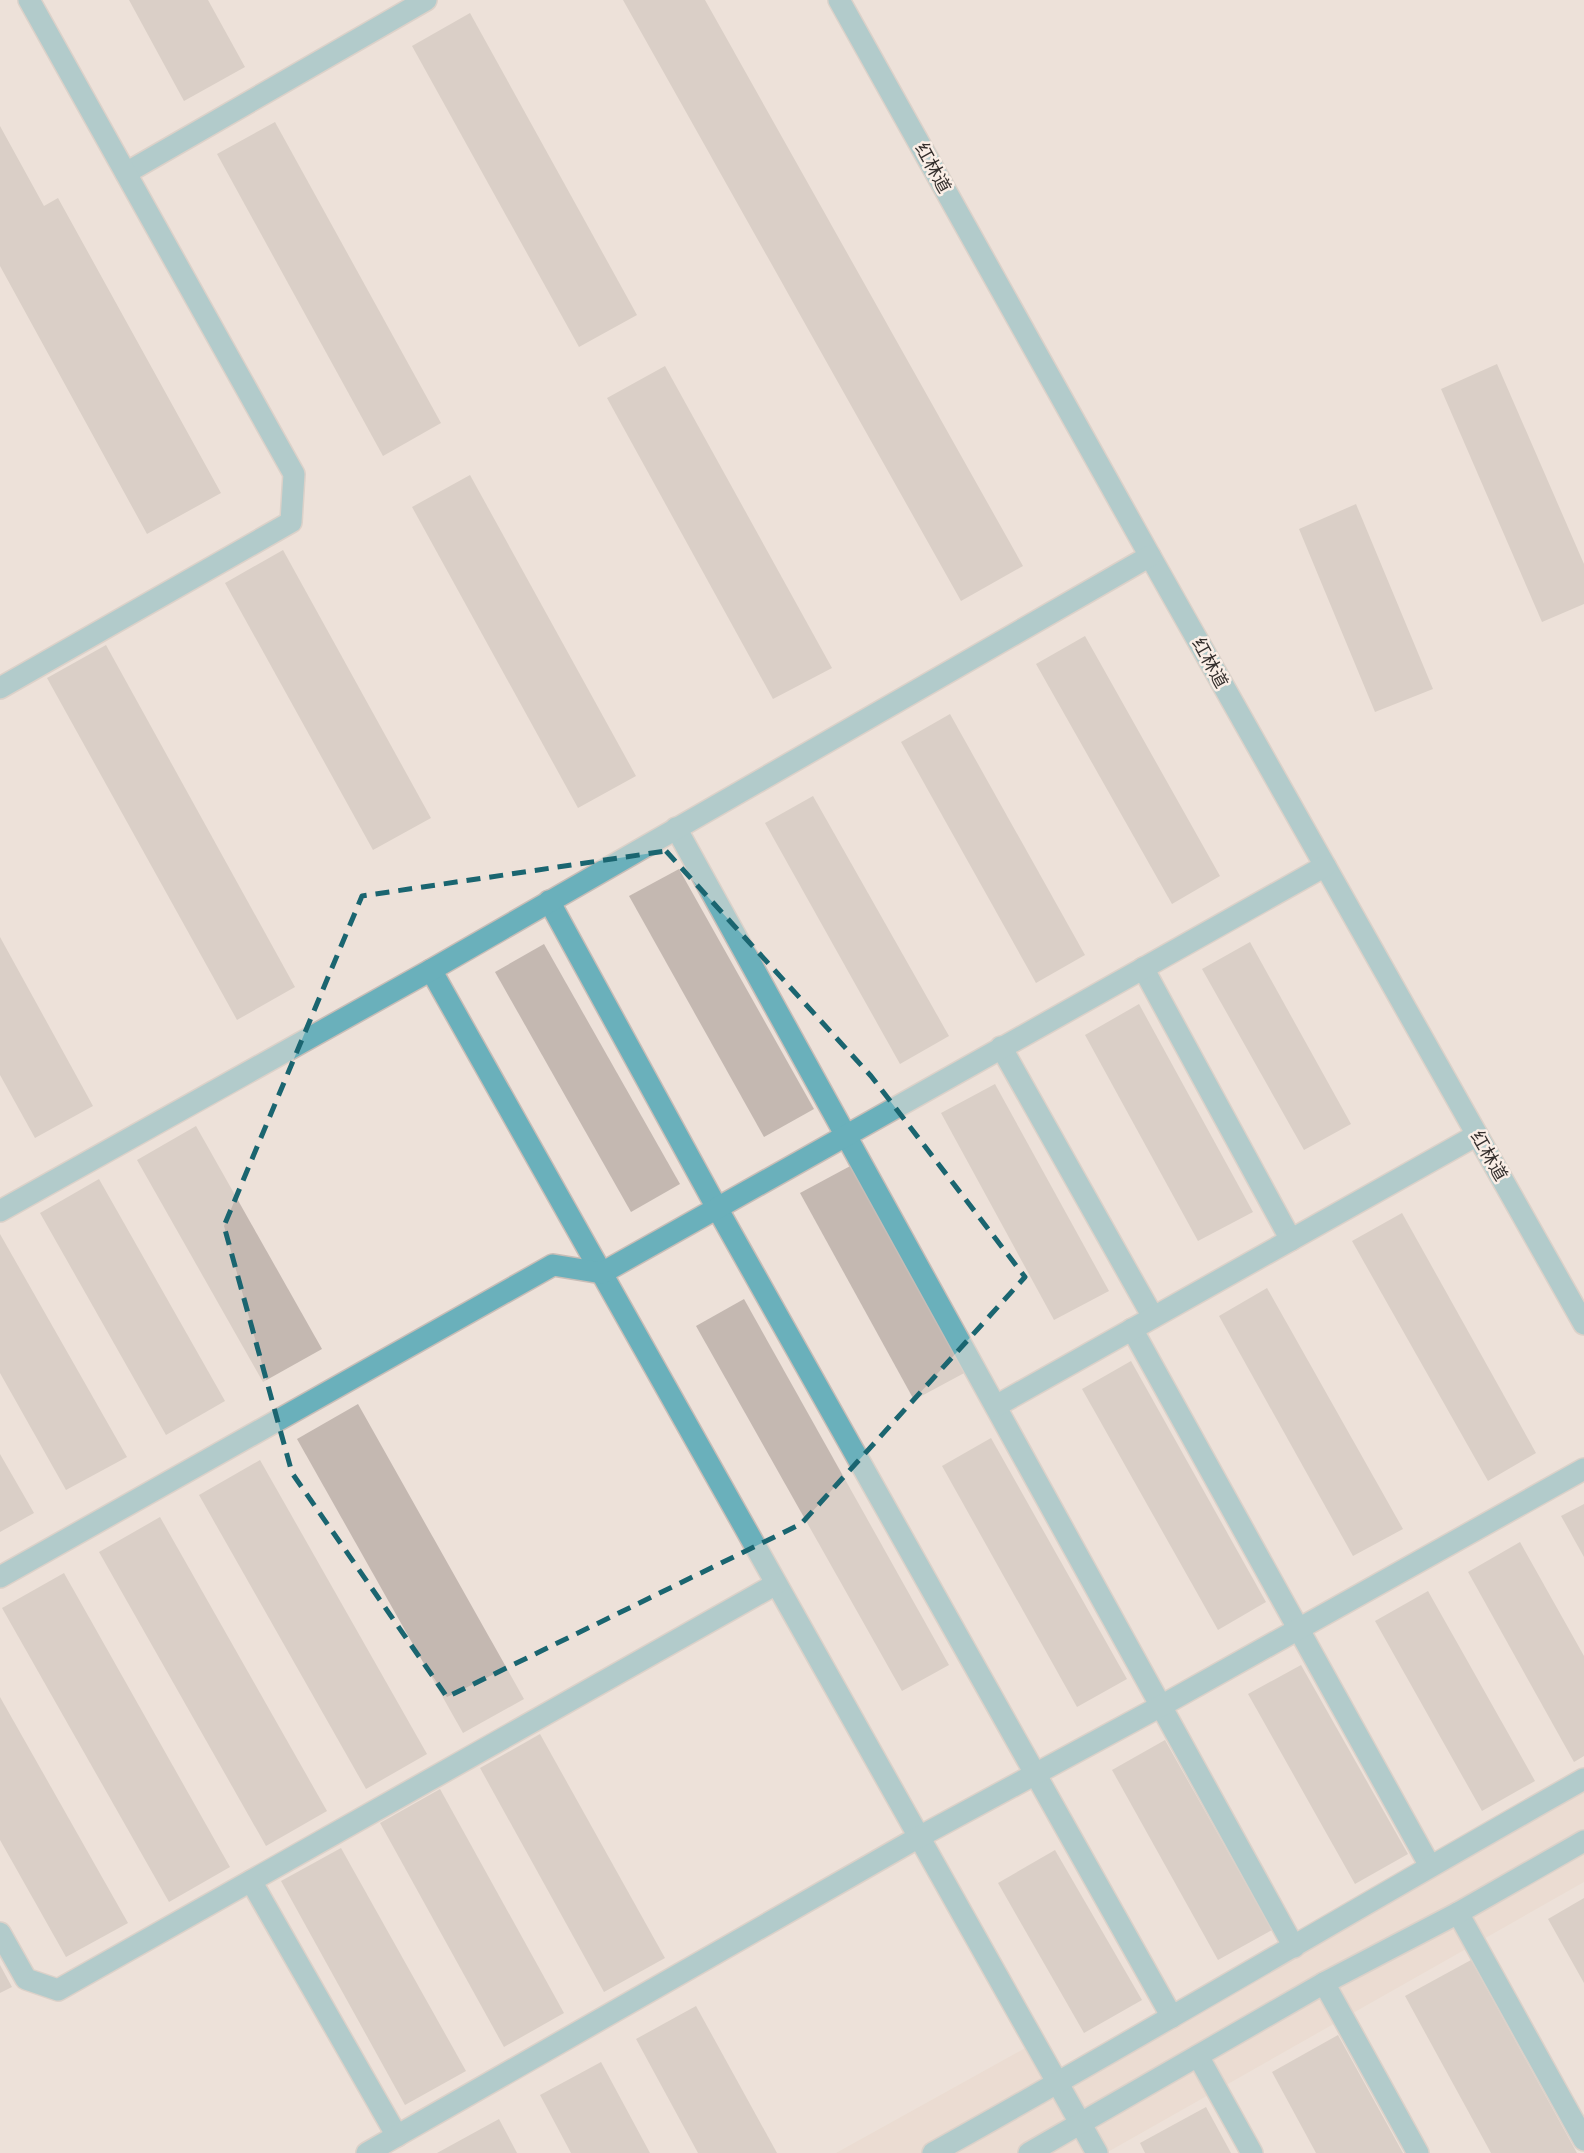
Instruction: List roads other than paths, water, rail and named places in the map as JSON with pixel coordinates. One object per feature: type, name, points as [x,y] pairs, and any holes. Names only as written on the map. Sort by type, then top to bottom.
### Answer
[{"type":"street","points":[[0,688],[291,522],[294,474],[29,0]]},
{"type":"street","points":[[126,173],[426,0]]},
{"type":"street","name":"红林道","points":[[839,0],[1584,1324]]},
{"type":"street","points":[[0,1211],[431,970],[1150,556]]},
{"type":"street","points":[[676,828],[1294,1947]]},
{"type":"street","points":[[0,1577],[553,1265],[602,1273],[1325,866]]},
{"type":"street","points":[[549,901],[717,1208],[1172,2017]]},
{"type":"street","points":[[1143,968],[1291,1240]]},
{"type":"street","points":[[431,970],[1097,2153]]},
{"type":"street","points":[[1001,1046],[1153,1318]]},
{"type":"street","points":[[996,1406],[1477,1135]]},
{"type":"street","points":[[1132,1329],[1430,1866]]},
{"type":"street","points":[[367,2153],[919,1837],[1161,1706],[1584,1469]]},
{"type":"street","points":[[0,1933],[26,1979],[58,1990],[776,1584]]},
{"type":"street","points":[[933,2153],[1584,1779]]},
{"type":"street","points":[[1029,2153],[1324,1983],[1458,1913],[1584,1841]]},
{"type":"street","points":[[251,1881],[397,2136]]},
{"type":"street","points":[[1458,1913],[1584,2140]]},
{"type":"street","points":[[1324,1983],[1418,2153]]},
{"type":"street","points":[[1198,2056],[1252,2153]]}]
